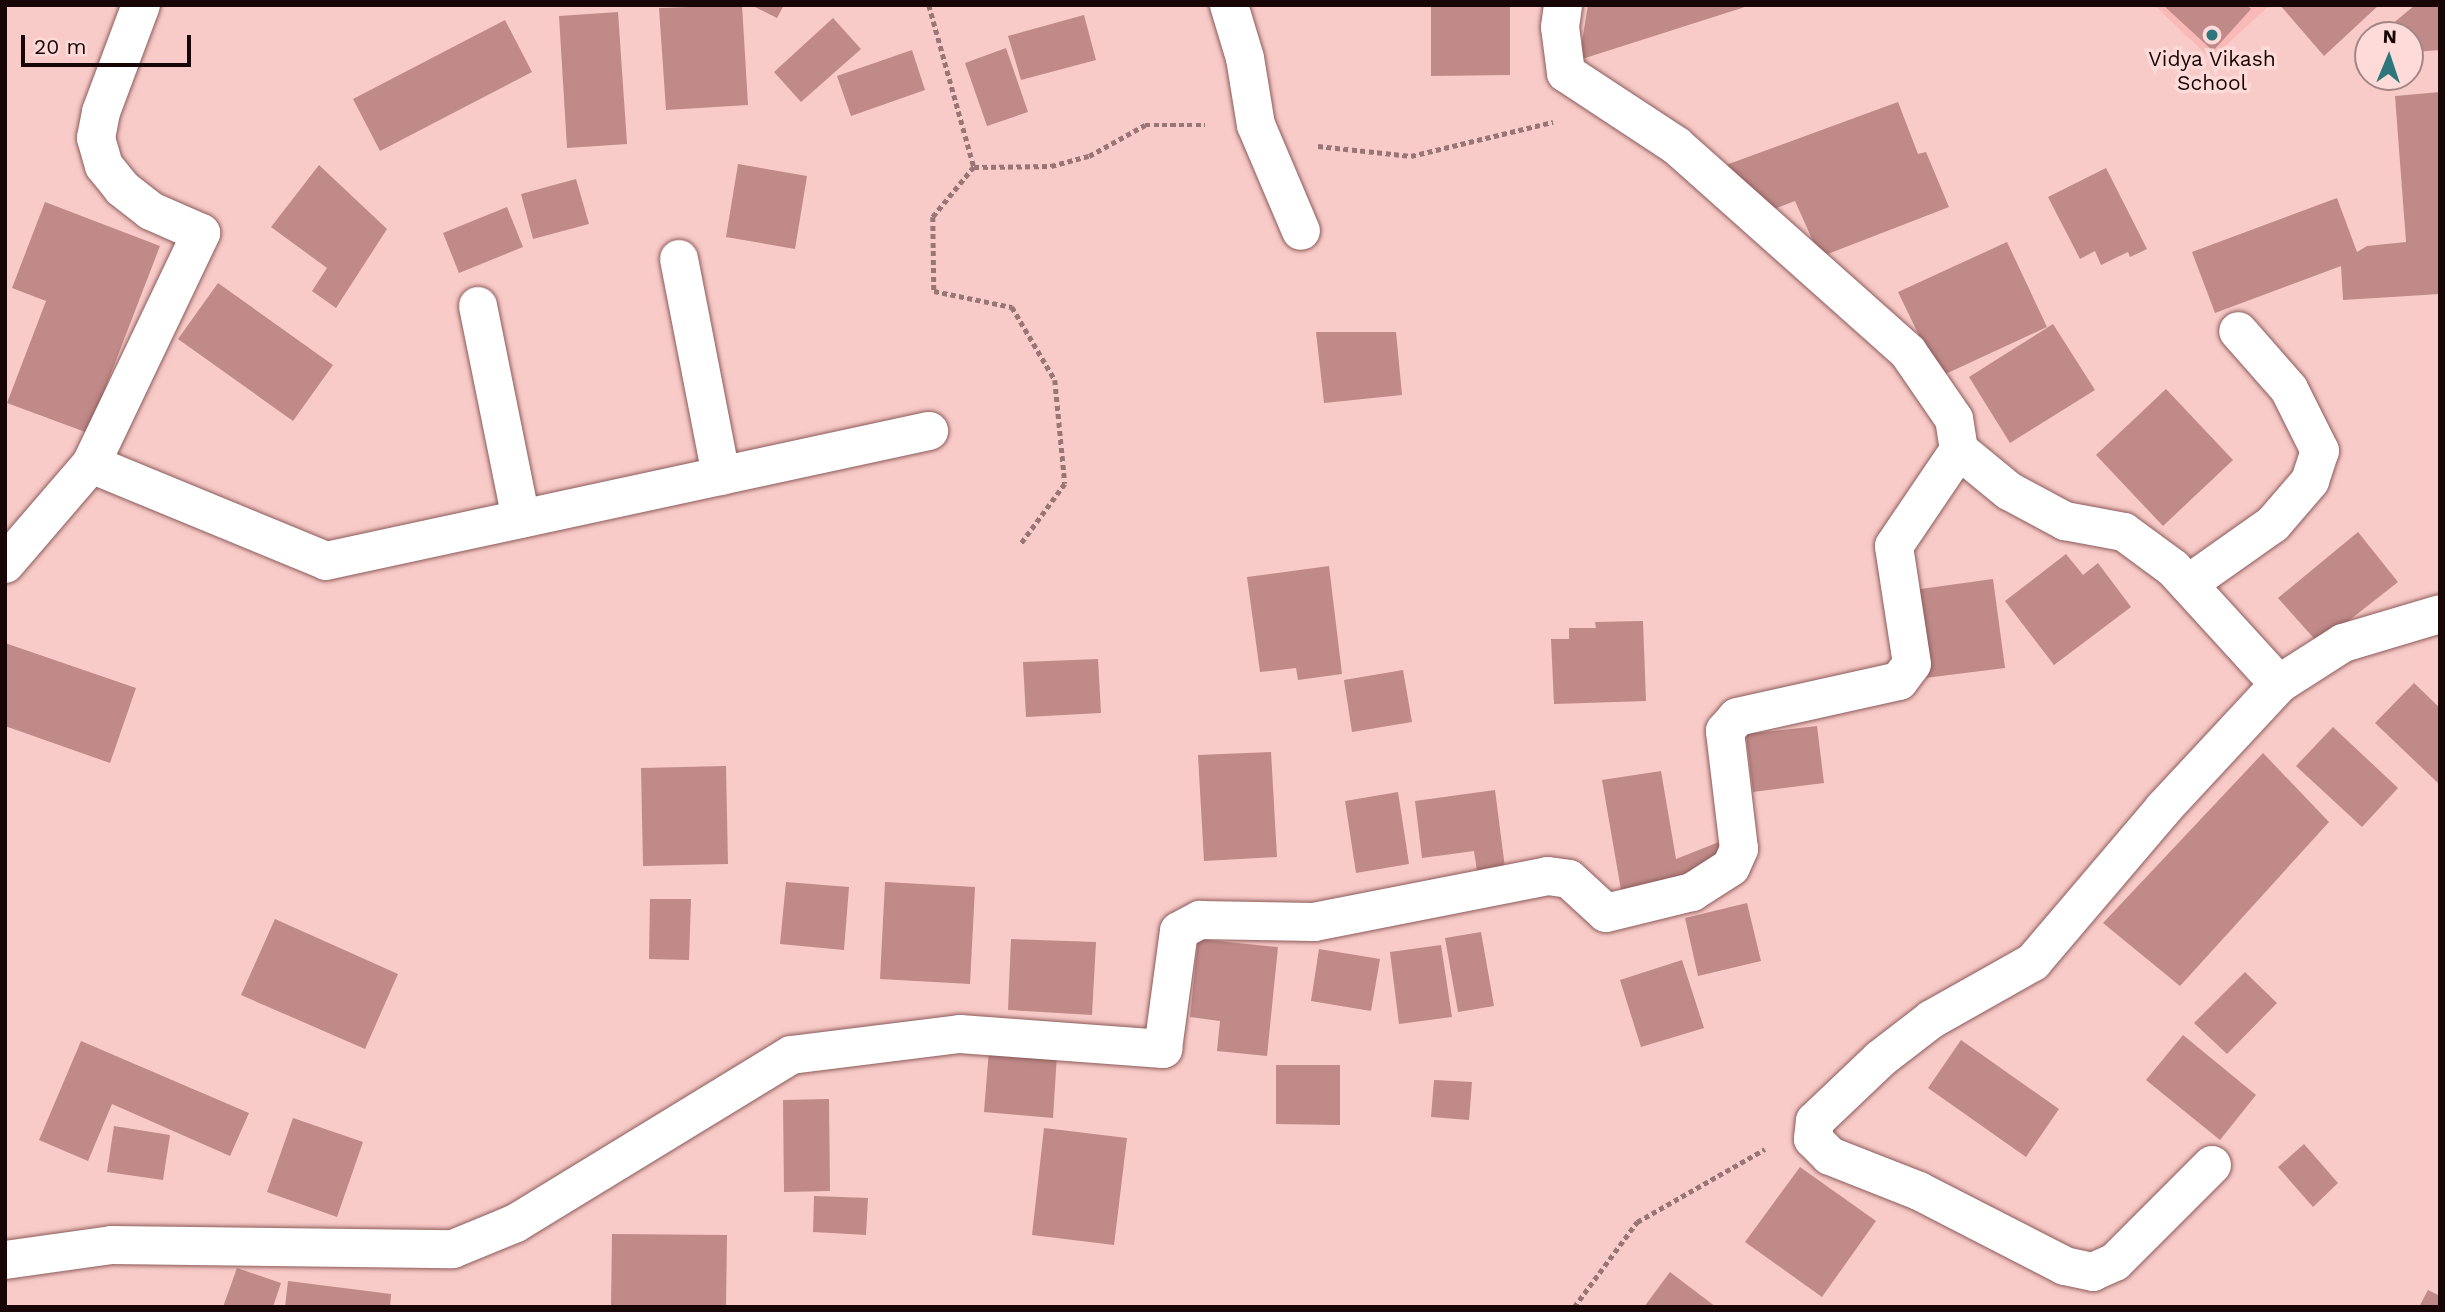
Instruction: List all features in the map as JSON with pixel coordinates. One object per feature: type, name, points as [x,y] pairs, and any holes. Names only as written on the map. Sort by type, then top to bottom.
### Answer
[{"type":"street","points":[[5,564],[91,464],[201,233],[151,211],[122,188],[104,166],[96,138],[100,112],[141,5]]},
{"type":"street","points":[[1229,5],[1245,58],[1260,133],[1301,231]]},
{"type":"street","points":[[1563,5],[1560,27],[1566,73],[1677,146],[1908,352],[1954,419],[1959,450],[2009,491],[2065,521],[2124,532],[2188,584],[2279,684]]},
{"type":"street","points":[[679,259],[722,476]]},
{"type":"street","points":[[478,306],[521,519]]},
{"type":"street","points":[[2188,584],[2273,524],[2310,481],[2320,451],[2289,389],[2238,331]]},
{"type":"street","points":[[91,464],[326,561],[929,431]]},
{"type":"street","points":[[5,1260],[112,1245],[453,1249],[516,1223],[792,1055],[960,1034],[1163,1049],[1179,931],[1200,920],[1314,922],[1548,876],[1569,879],[1606,913],[1692,892],[1731,867],[1739,849],[1725,732],[1737,717],[1899,681],[1912,664],[1894,546],[1959,450]]},
{"type":"street","points":[[2212,1165],[2115,1262],[2093,1272],[2065,1266],[1919,1191],[1830,1156],[1813,1139],[1815,1121],[1880,1059],[1932,1019],[2033,962],[2164,809],[2279,684],[2343,643],[2440,614]]},
{"type":"path","points":[[929,5],[974,167]]},
{"type":"path","points":[[1021,544],[1065,484],[1055,380],[1012,306],[934,291],[933,217],[974,167],[1051,166],[1089,156],[1145,125],[1260,133],[1410,156],[1548,125],[1598,92]]},
{"type":"path","points":[[1574,1307],[1637,1222],[1815,1121]]},
{"type":"shaded area","name":"Vidya Vikash School","points":[[2154,5],[2270,5],[2211,59]]},
{"type":"building","points":[[742,5],[748,105],[666,110],[659,8]]},
{"type":"building","points":[[751,5],[784,5],[777,18]]},
{"type":"building","points":[[1431,5],[1510,5],[1510,75],[1431,76]]},
{"type":"building","points":[[1588,5],[1748,5],[1748,6],[1579,60]]},
{"type":"building","name":"Vidya Vikash School","points":[[2163,5],[2247,5],[2251,9],[2213,51]]},
{"type":"building","points":[[2280,5],[2379,5],[2362,21],[2354,21],[2354,28],[2324,56]]},
{"type":"building","points":[[2415,5],[2440,5],[2440,50],[2424,51],[2424,21],[2396,21]]},
{"type":"building","points":[[618,12],[627,144],[567,148],[559,16]]},
{"type":"building","points":[[1084,15],[1096,60],[1021,80],[1008,36]]},
{"type":"building","points":[[833,18],[861,49],[801,102],[774,72]]},
{"type":"building","points":[[505,20],[532,72],[380,151],[353,99]]},
{"type":"building","points":[[1006,48],[1028,112],[987,126],[965,63]]},
{"type":"building","points":[[912,50],[925,90],[851,116],[837,76]]},
{"type":"building","points":[[2440,92],[2440,294],[2343,300],[2341,266],[2215,313],[2192,252],[2337,198],[2357,252],[2367,246],[2406,242],[2395,96]]},
{"type":"building","points":[[1898,102],[1918,154],[1926,152],[1949,207],[1820,257],[1795,201],[1766,212],[1726,165]]},
{"type":"building","points":[[738,164],[807,176],[795,249],[726,237]]},
{"type":"building","points":[[319,165],[387,229],[336,308],[312,291],[327,268],[271,227]]},
{"type":"building","points":[[2106,168],[2147,249],[2130,257],[2128,252],[2101,265],[2095,251],[2080,259],[2048,197]]},
{"type":"building","points":[[576,179],[589,224],[533,239],[521,194]]},
{"type":"building","points":[[45,202],[160,246],[88,433],[7,403],[46,301],[12,288]]},
{"type":"building","points":[[507,207],[523,247],[459,273],[443,233]]},
{"type":"building","points":[[2007,242],[2047,327],[1939,377],[1898,292]]},
{"type":"building","points":[[218,283],[333,365],[293,421],[178,339]]},
{"type":"building","points":[[2053,324],[2095,390],[2010,443],[1969,377]]},
{"type":"building","points":[[1316,332],[1396,332],[1402,395],[1324,403]]},
{"type":"building","points":[[2166,389],[2233,460],[2163,526],[2096,455]]},
{"type":"building","points":[[2358,532],[2398,582],[2319,644],[2278,598]]},
{"type":"building","points":[[2066,554],[2083,575],[2098,563],[2131,607],[2054,665],[2005,601]]},
{"type":"building","points":[[1329,566],[1342,674],[1298,680],[1296,668],[1260,672],[1247,577]]},
{"type":"building","points":[[1993,579],[2005,668],[1925,678],[1913,590]]},
{"type":"building","points":[[1643,621],[1646,701],[1554,704],[1551,639],[1569,639],[1569,628],[1596,628],[1595,622]]},
{"type":"building","points":[[5,643],[136,688],[110,763],[5,726]]},
{"type":"building","points":[[1098,659],[1101,713],[1026,717],[1023,662]]},
{"type":"building","points":[[1403,670],[1412,722],[1352,732],[1344,680]]},
{"type":"building","points":[[2414,683],[2440,708],[2438,783],[2375,723]]},
{"type":"building","points":[[1817,726],[1824,783],[1753,792],[1746,734]]},
{"type":"building","points":[[2333,727],[2398,788],[2362,827],[2296,766]]},
{"type":"building","points":[[1271,752],[1277,857],[1204,861],[1198,755]]},
{"type":"building","points":[[2263,753],[2329,822],[2180,986],[2103,923]]},
{"type":"building","points":[[726,766],[728,864],[643,866],[641,768]]},
{"type":"building","points":[[1661,771],[1676,859],[1719,842],[1720,856],[1679,881],[1621,890],[1602,780]]},
{"type":"building","points":[[1495,790],[1505,868],[1477,871],[1474,851],[1422,858],[1415,801]]},
{"type":"building","points":[[1398,792],[1409,864],[1356,873],[1345,801]]},
{"type":"building","points":[[786,882],[849,887],[844,950],[780,944]]},
{"type":"building","points":[[885,882],[975,887],[970,984],[880,979]]},
{"type":"building","points":[[650,899],[691,899],[689,960],[649,959]]},
{"type":"building","points":[[1747,903],[1761,961],[1698,976],[1685,918]]},
{"type":"building","points":[[275,919],[398,974],[365,1049],[241,995]]},
{"type":"building","points":[[1481,932],[1494,1006],[1458,1012],[1445,938]]},
{"type":"building","points":[[1011,939],[1096,942],[1092,1015],[1008,1010]]},
{"type":"building","points":[[1198,939],[1278,947],[1267,1056],[1217,1051],[1220,1021],[1190,1017]]},
{"type":"building","points":[[1441,945],[1452,1017],[1399,1024],[1390,952]]},
{"type":"building","points":[[1319,949],[1380,959],[1371,1011],[1311,1001]]},
{"type":"building","points":[[1682,960],[1704,1028],[1641,1047],[1620,980]]},
{"type":"building","points":[[2245,972],[2277,1003],[2227,1054],[2194,1023]]},
{"type":"building","points":[[2183,1035],[2256,1095],[2220,1140],[2146,1080]]},
{"type":"building","points":[[1961,1040],[2059,1109],[2026,1157],[1928,1088]]},
{"type":"building","points":[[81,1041],[249,1113],[230,1156],[112,1104],[88,1161],[39,1140]]},
{"type":"building","points":[[989,1049],[1057,1054],[1053,1118],[984,1112]]},
{"type":"building","points":[[1276,1065],[1340,1065],[1340,1125],[1276,1124]]},
{"type":"building","points":[[1434,1080],[1472,1082],[1469,1120],[1431,1117]]},
{"type":"building","points":[[829,1099],[830,1191],[784,1192],[783,1100]]},
{"type":"building","points":[[293,1118],[363,1142],[337,1217],[267,1192]]},
{"type":"building","points":[[114,1126],[170,1135],[163,1180],[107,1172]]},
{"type":"building","points":[[1044,1128],[1127,1138],[1114,1245],[1032,1235]]},
{"type":"building","points":[[2304,1144],[2338,1183],[2313,1207],[2278,1167]]},
{"type":"building","points":[[1800,1167],[1876,1221],[1822,1297],[1745,1242]]},
{"type":"building","points":[[814,1196],[868,1198],[866,1235],[813,1232]]},
{"type":"building","points":[[612,1234],[727,1235],[726,1307],[611,1307]]},
{"type":"building","points":[[237,1268],[281,1283],[273,1307],[223,1307]]},
{"type":"building","points":[[1670,1272],[1716,1307],[1644,1307]]},
{"type":"building","points":[[288,1281],[391,1294],[390,1307],[285,1307]]},
{"type":"building","points":[[2428,1290],[2440,1296],[2440,1307],[2419,1307]]},
{"type":"place","name":"Vidya Vikash School","points":[[2212,35]]}]
